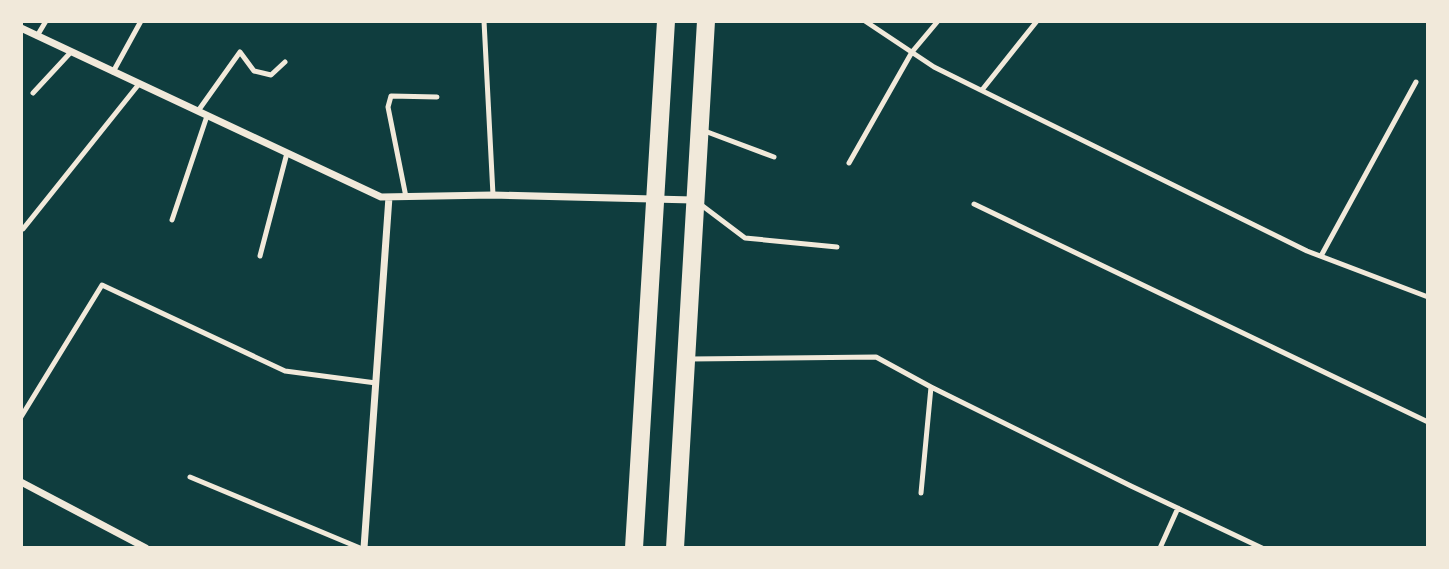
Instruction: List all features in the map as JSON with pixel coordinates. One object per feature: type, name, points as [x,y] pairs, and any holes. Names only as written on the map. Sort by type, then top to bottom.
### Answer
[{"type":"main road","points":[[634,548],[666,21]]},
{"type":"main road","points":[[675,548],[706,21]]},
{"type":"street","points":[[21,28],[381,197],[493,195],[694,200]]},
{"type":"street","points":[[362,548],[389,197]]},
{"type":"street","points":[[21,482],[146,548]]},
{"type":"lane","points":[[37,36],[46,21]]},
{"type":"lane","points":[[113,72],[141,21]]},
{"type":"lane","points":[[484,21],[493,195]]},
{"type":"lane","points":[[865,21],[934,67],[1321,256],[1428,297]]},
{"type":"lane","points":[[849,163],[912,52],[938,21]]},
{"type":"lane","points":[[982,90],[1037,21]]},
{"type":"lane","points":[[33,93],[71,52]]},
{"type":"lane","points":[[198,111],[240,52],[254,71],[271,75],[285,62]]},
{"type":"lane","points":[[1321,256],[1416,82]]},
{"type":"lane","points":[[21,228],[23,229],[139,84]]},
{"type":"lane","points":[[407,197],[388,107],[391,96],[437,97]]},
{"type":"lane","points":[[172,220],[207,116]]},
{"type":"lane","points":[[699,129],[774,157]]},
{"type":"lane","points":[[260,256],[287,153]]},
{"type":"lane","points":[[694,200],[745,238],[836,247]]},
{"type":"lane","points":[[974,204],[1428,422]]},
{"type":"lane","points":[[21,418],[102,285],[285,371],[376,383]]},
{"type":"lane","points":[[687,359],[876,357],[931,387],[1262,548]]},
{"type":"lane","points":[[921,493],[931,387]]},
{"type":"lane","points":[[190,477],[362,548]]},
{"type":"lane","points":[[1160,548],[1178,508]]}]
